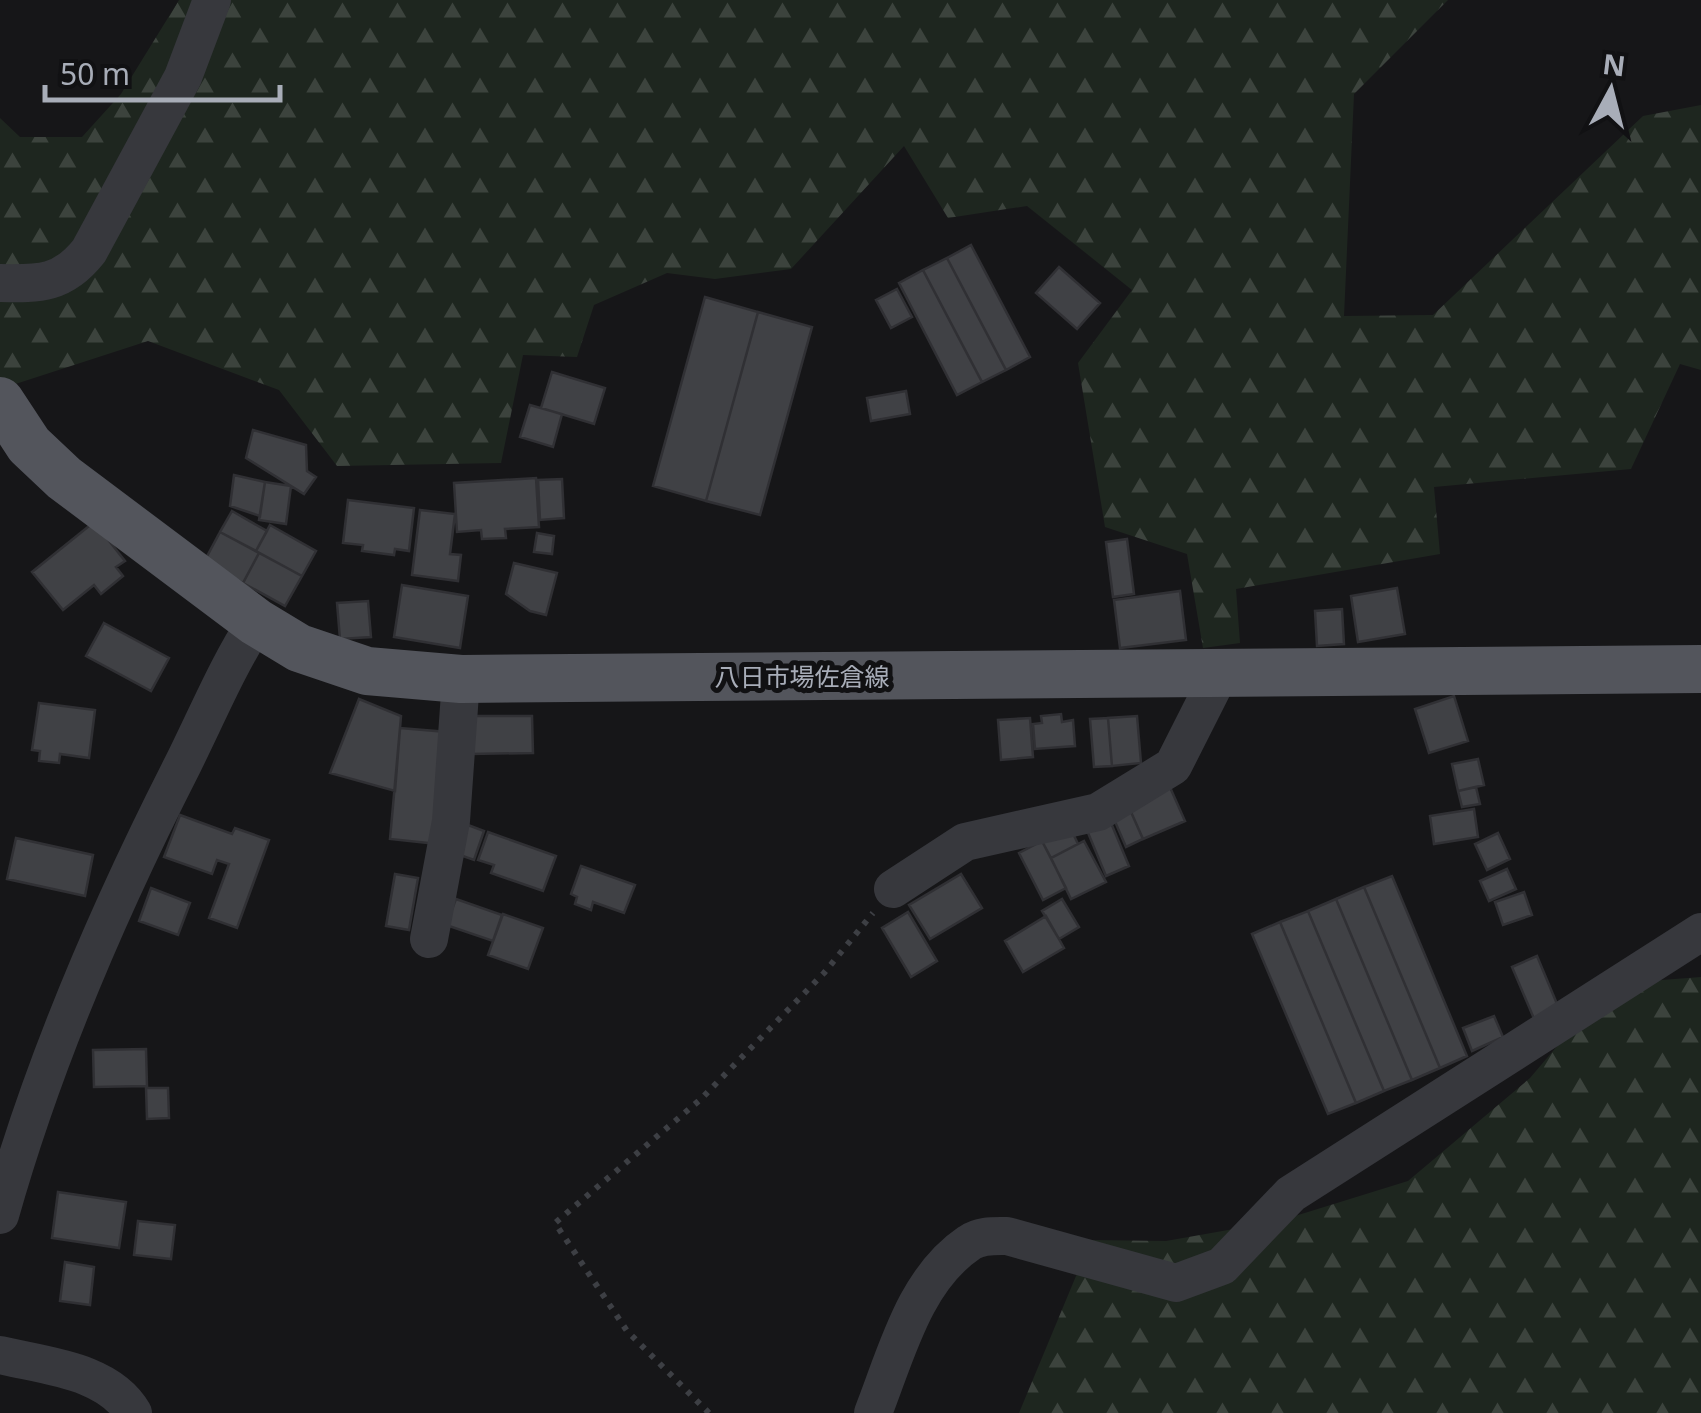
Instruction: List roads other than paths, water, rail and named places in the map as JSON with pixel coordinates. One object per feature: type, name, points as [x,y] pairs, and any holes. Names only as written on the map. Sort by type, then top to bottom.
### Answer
[{"type":"main road","name":"八日市場佐倉線","points":[[0,401],[29,445],[64,478],[256,622],[299,648],[342,665],[410,677],[1701,669]]},
{"type":"street","points":[[0,283],[34,284],[56,279],[76,268],[89,251],[183,77],[212,0]]},
{"type":"street","points":[[0,1212],[43,1078],[115,901],[224,676],[256,622]]},
{"type":"street","points":[[893,889],[966,842],[1098,812],[1174,766],[1219,674]]},
{"type":"street","points":[[429,940],[450,821],[461,679]]},
{"type":"street","points":[[873,1413],[918,1302],[943,1267],[969,1243],[982,1237],[1007,1236],[1176,1283],[1222,1266],[1291,1194],[1701,932]]},
{"type":"street","points":[[1,1359],[97,1380],[124,1396],[133,1413]]}]
